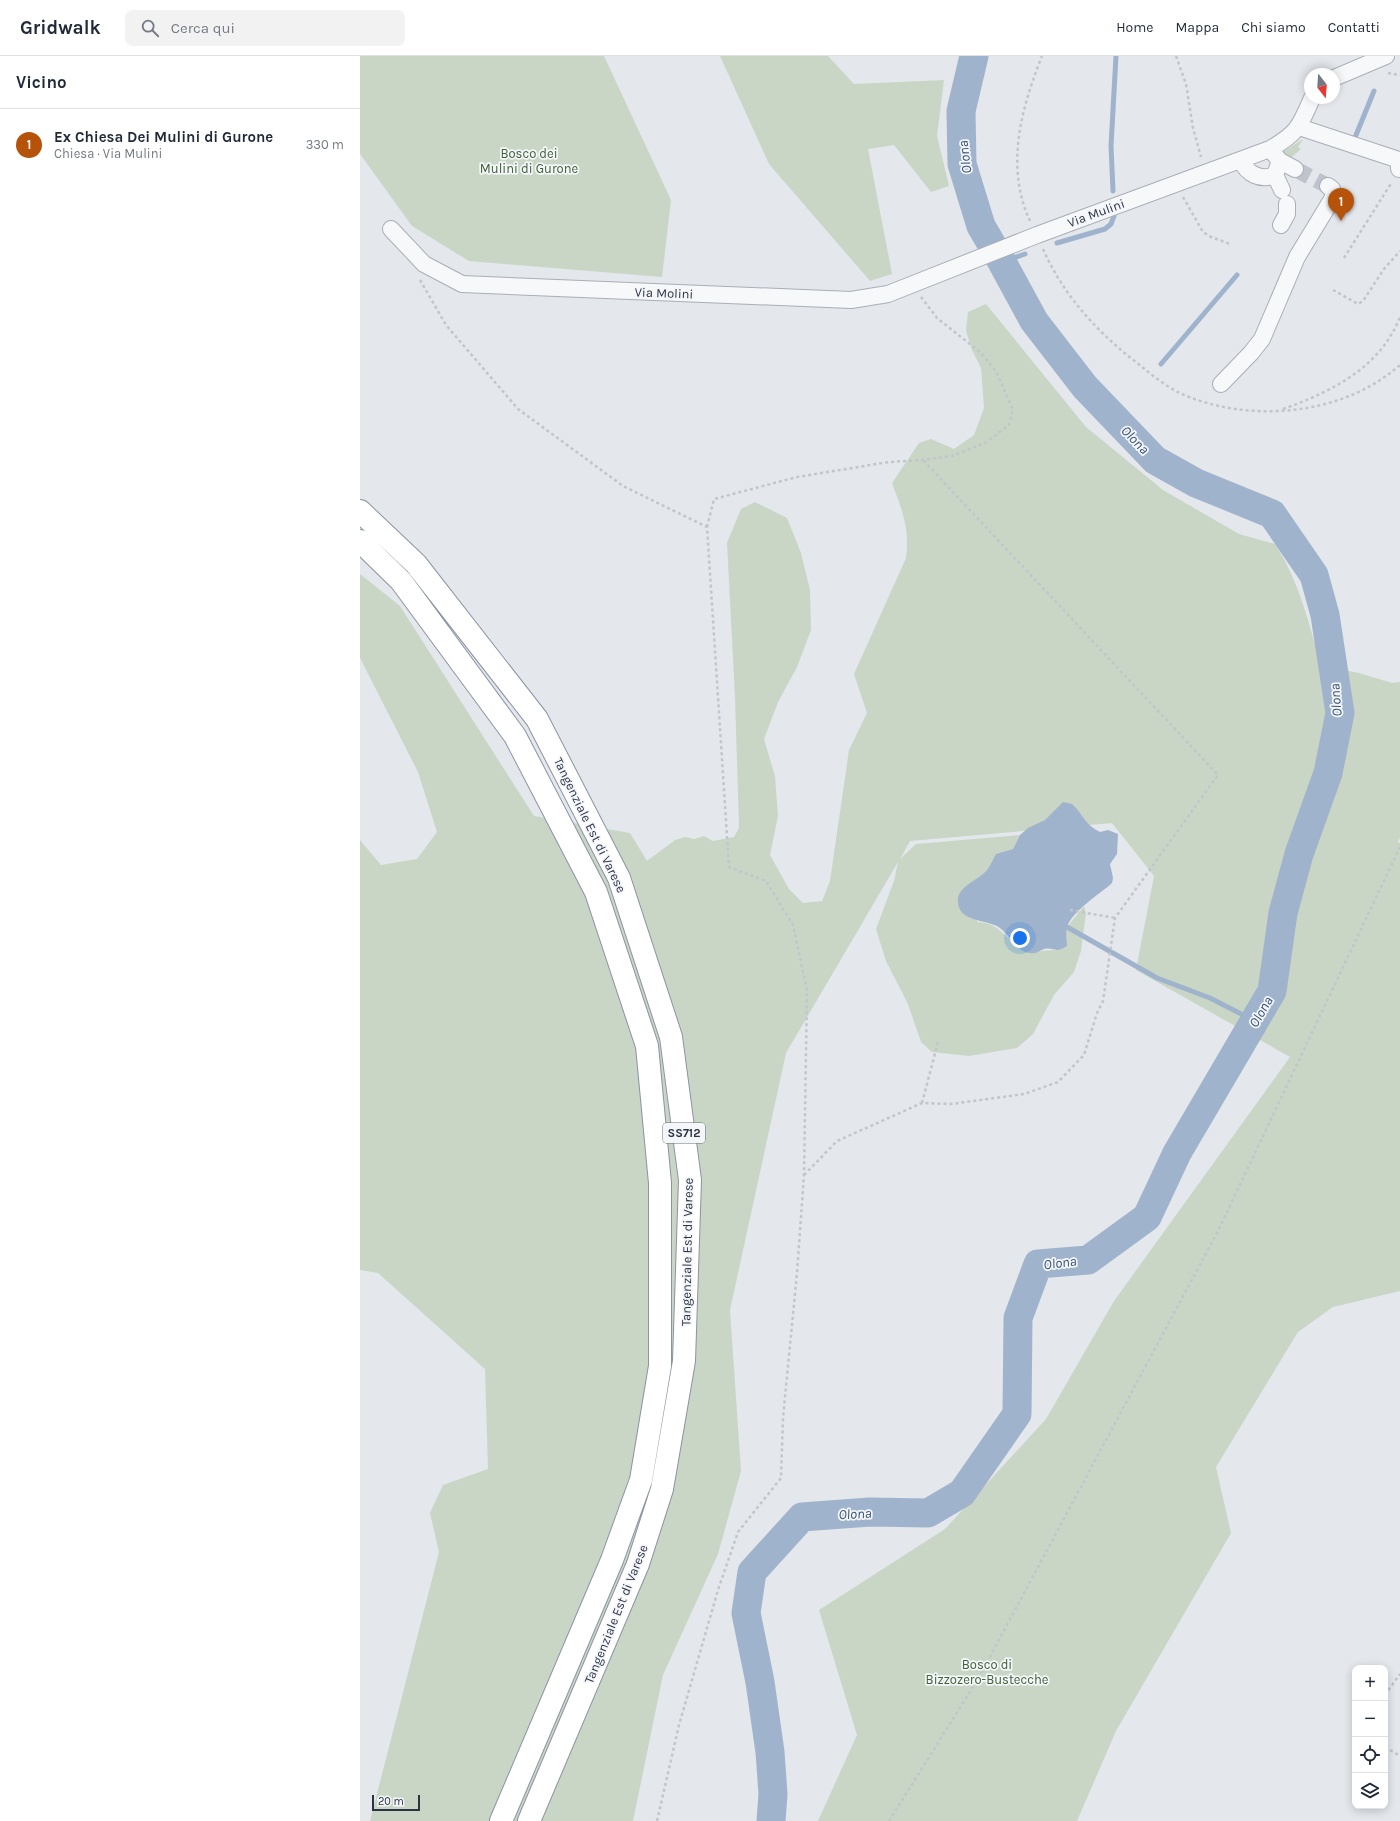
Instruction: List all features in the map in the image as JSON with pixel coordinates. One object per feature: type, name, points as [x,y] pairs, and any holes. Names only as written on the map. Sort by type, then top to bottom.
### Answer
[{"type":"highway","name":"Tangenziale Est di Varese","points":[[360,511],[416,564],[537,719],[619,878],[671,1037],[690,1180],[684,1361],[662,1489],[638,1564],[529,1821]]},
{"type":"highway","name":"Tangenziale Est di Varese","points":[[360,542],[401,580],[515,736],[596,892],[647,1046],[660,1183],[660,1366],[641,1480],[612,1560],[501,1821]]},
{"type":"street","points":[[1340,75],[1386,56]]},
{"type":"street","name":"Via Mulini","points":[[952,269],[1037,235],[1241,160],[1275,162],[1290,136],[1299,127],[1309,104]]},
{"type":"street","points":[[1299,127],[1396,159],[1399,162],[1396,174]]},
{"type":"street","points":[[1241,160],[1244,168],[1250,173],[1265,178],[1275,162]]},
{"type":"street","points":[[1275,162],[1295,169]]},
{"type":"street","points":[[1275,162],[1285,197],[1287,214],[1281,225]]},
{"type":"street","points":[[1221,384],[1251,353],[1262,339],[1298,257],[1334,196],[1332,189],[1328,186]]},
{"type":"street","name":"Via Molini","points":[[391,229],[424,264],[462,284],[851,300],[888,294],[952,269]]},
{"type":"path","points":[[1042,56],[1020,126],[1017,158],[1018,183],[1024,207],[1049,263],[1061,285],[1085,315],[1128,357],[1166,385],[1188,397],[1212,405],[1238,410],[1279,410],[1309,407],[1351,395],[1375,382],[1400,365]]},
{"type":"path","points":[[1176,56],[1186,84],[1193,128],[1206,173]]},
{"type":"path","points":[[1344,258],[1396,174]]},
{"type":"path","points":[[1176,184],[1204,232],[1211,237],[1230,244]]},
{"type":"path","points":[[1334,290],[1354,303],[1358,304],[1364,301],[1384,269],[1400,251]]},
{"type":"path","points":[[418,277],[446,325],[518,410],[623,486],[706,527]]},
{"type":"path","points":[[657,1821],[678,1725],[718,1590],[738,1532],[781,1478],[783,1418],[797,1273],[804,1175],[807,990],[793,925],[766,881],[729,867],[706,527],[714,499],[797,477],[889,462],[923,460],[952,456],[985,443],[1009,425],[1013,410],[996,371],[980,352],[936,318],[912,285]]},
{"type":"path","points":[[1279,410],[1335,387],[1368,365],[1386,341],[1400,317]]},
{"type":"path","points":[[804,1175],[837,1141],[922,1104],[951,1104],[1024,1094],[1058,1082],[1084,1055],[1097,1013],[1103,1002],[1115,918],[1218,775],[923,460]]},
{"type":"path","points":[[889,1821],[978,1680],[1214,1238],[1400,847]]},
{"type":"path","points":[[1070,910],[1115,918]]},
{"type":"path","points":[[922,1104],[938,1042]]},
{"type":"path","points":[[1388,1691],[1400,1674]]},
{"type":"path","points":[[1388,1749],[1400,1756]]},
{"type":"green space","name":"Bosco dei Mulini di Gurone","points":[[360,56],[604,56],[671,200],[662,277],[469,261],[412,226],[360,154]]},
{"type":"green space","points":[[720,56],[828,56],[854,84],[944,80],[937,136],[949,186],[931,192],[894,145],[868,149],[892,274],[870,281],[769,164]]},
{"type":"green space","points":[[1303,139],[1298,147],[1301,149],[1287,161],[1281,153]]},
{"type":"green space","name":"Bosco di Bizzozero-Bustecche","points":[[986,304],[1086,427],[1163,490],[1239,534],[1275,544],[1291,573],[1297,588],[1308,618],[1321,666],[1359,673],[1392,683],[1400,682],[1400,838],[1398,842],[1400,843],[1400,1291],[1333,1307],[1298,1332],[1216,1467],[1231,1533],[1116,1731],[1077,1821],[818,1821],[857,1735],[819,1610],[945,1529],[1046,1419],[1114,1301],[1290,1057],[1136,970],[1154,876],[1112,823],[910,841],[900,859],[916,844],[1020,835],[1013,849],[996,854],[988,869],[977,880],[977,922],[986,923],[998,929],[1008,938],[1036,953],[1067,946],[1067,927],[1084,906],[1086,913],[1081,951],[1074,972],[1054,995],[1033,1034],[1017,1048],[969,1056],[932,1052],[921,1042],[908,1004],[886,961],[876,929],[894,881],[898,862],[786,1053],[730,1310],[741,1471],[718,1554],[663,1675],[633,1821],[370,1821],[439,1552],[430,1513],[443,1485],[488,1469],[485,1369],[378,1273],[360,1270],[360,840],[381,865],[417,859],[437,832],[418,772],[360,658],[360,574],[400,606],[534,816],[630,833],[647,861],[675,840],[685,837],[694,839],[704,836],[713,841],[734,837],[739,828],[735,697],[727,543],[741,509],[755,502],[787,518],[801,553],[810,590],[811,630],[797,667],[778,702],[764,739],[775,776],[778,816],[770,855],[789,889],[803,903],[822,901],[830,881],[849,750],[867,713],[854,674],[906,558],[906,529],[902,511],[892,483],[919,443],[931,439],[954,449],[974,435],[984,408],[981,368],[972,350],[966,331],[968,312]]},
{"type":"water","points":[[1063,802],[1072,804],[1094,829],[1100,832],[1108,830],[1118,834],[1117,854],[1110,864],[1113,878],[1112,883],[1074,915],[1067,927],[1067,946],[1060,950],[1044,949],[1036,953],[1029,953],[1015,945],[1000,928],[967,917],[962,913],[959,907],[959,895],[965,887],[987,870],[996,854],[1013,849],[1020,835],[1028,828],[1045,820]]},
{"type":"waterway","name":"Olona","points":[[771,1821],[773,1794],[770,1752],[760,1682],[746,1613],[752,1572],[802,1517],[870,1512],[928,1513],[962,1493],[1017,1414],[1018,1318],[1038,1264],[1088,1260],[1147,1217],[1177,1153],[1272,991],[1283,913],[1299,854],[1328,773],[1340,713],[1325,615],[1314,575],[1272,514],[1196,483],[1155,460],[1085,387],[1034,321],[981,226],[962,164],[961,111],[974,56]]},
{"type":"waterway","points":[[1113,191],[1111,146],[1116,56]]},
{"type":"waterway","points":[[1354,140],[1374,91]]},
{"type":"waterway","points":[[1057,243],[1105,229],[1111,224],[1114,216]]},
{"type":"waterway","points":[[1002,262],[1025,254]]},
{"type":"waterway","points":[[1161,364],[1237,275]]},
{"type":"waterway","points":[[1067,927],[1157,978],[1210,998],[1255,1021]]},
{"type":"tunnel","points":[[1295,169],[1328,186]]},
{"type":"place","name":"Ex Chiesa Dei Mulini di Gurone","points":[[1341,221]]}]
